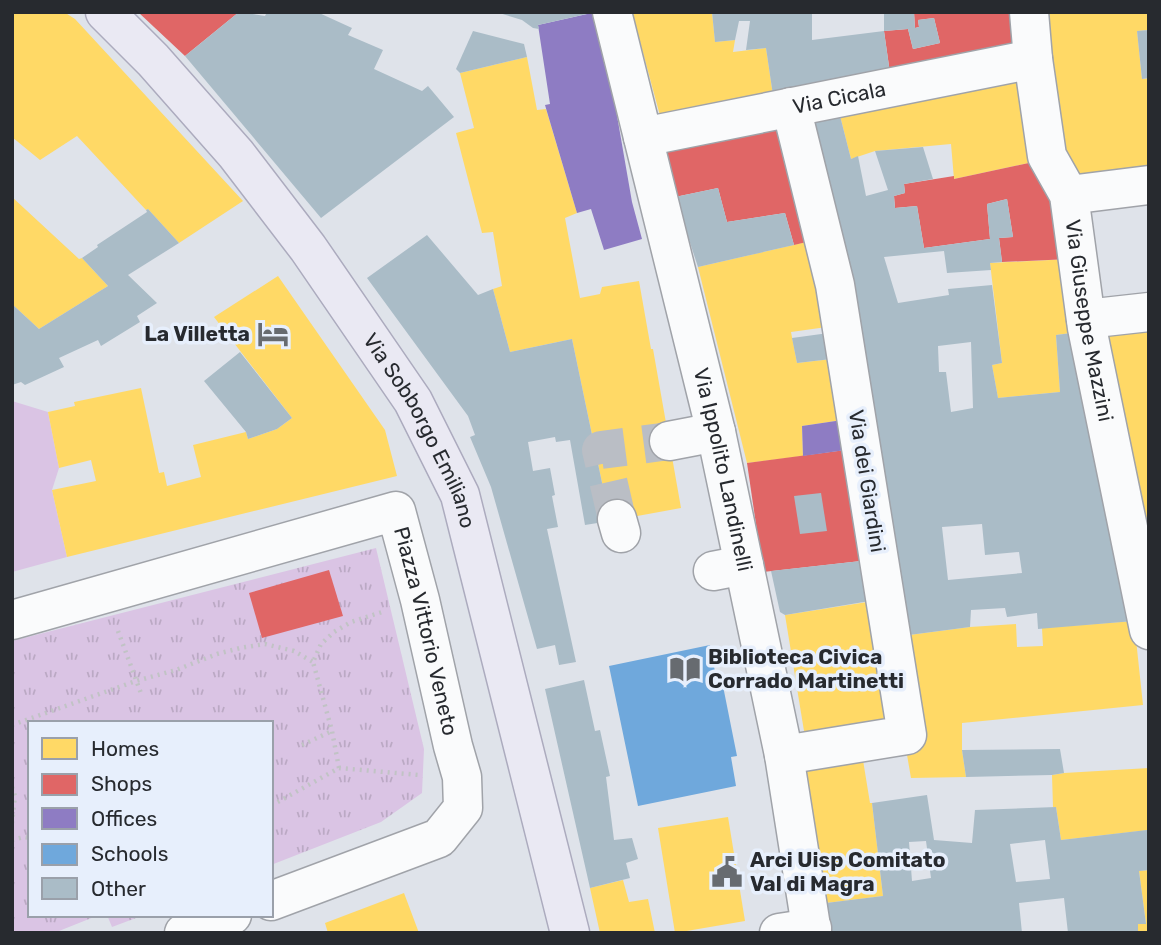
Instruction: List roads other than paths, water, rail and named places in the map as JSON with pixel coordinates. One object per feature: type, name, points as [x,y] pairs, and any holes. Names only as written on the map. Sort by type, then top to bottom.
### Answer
[{"type":"main road","name":"Via Sobborgo Emiliano","points":[[105,12],[153,60],[236,154],[308,248],[413,401],[425,424],[460,495],[570,933]]},
{"type":"street","name":"Via Ippolito Landinelli","points":[[612,12],[716,432],[728,568],[784,755],[801,931]]},
{"type":"street","name":"Via Giuseppe Mazzini","points":[[1033,13],[1033,59],[1047,156],[1069,195],[1086,320],[1149,630]]},
{"type":"street","name":"Via Cicala","points":[[643,137],[1033,59]]},
{"type":"street","name":"Via dei Giardini","points":[[784,755],[908,735],[835,285],[791,107]]},
{"type":"street","points":[[1069,195],[1149,185]]},
{"type":"street","points":[[1086,320],[1149,312]]},
{"type":"street","points":[[669,441],[716,432]]},
{"type":"street","name":"Piazza Vittorio Veneto","points":[[12,620],[396,510],[462,777],[463,808],[439,838],[273,900]]},
{"type":"street","points":[[184,933],[227,917]]},
{"type":"tunnel","points":[[617,519],[601,450],[669,441]]},
{"type":"place","name":"La Villetta","points":[[273,334]]},
{"type":"place","name":"Biblioteca Civica Corrado Martinetti","points":[[685,669]]},
{"type":"place","name":"Arci Uisp Comitato Val di Magra","points":[[727,872]]}]
